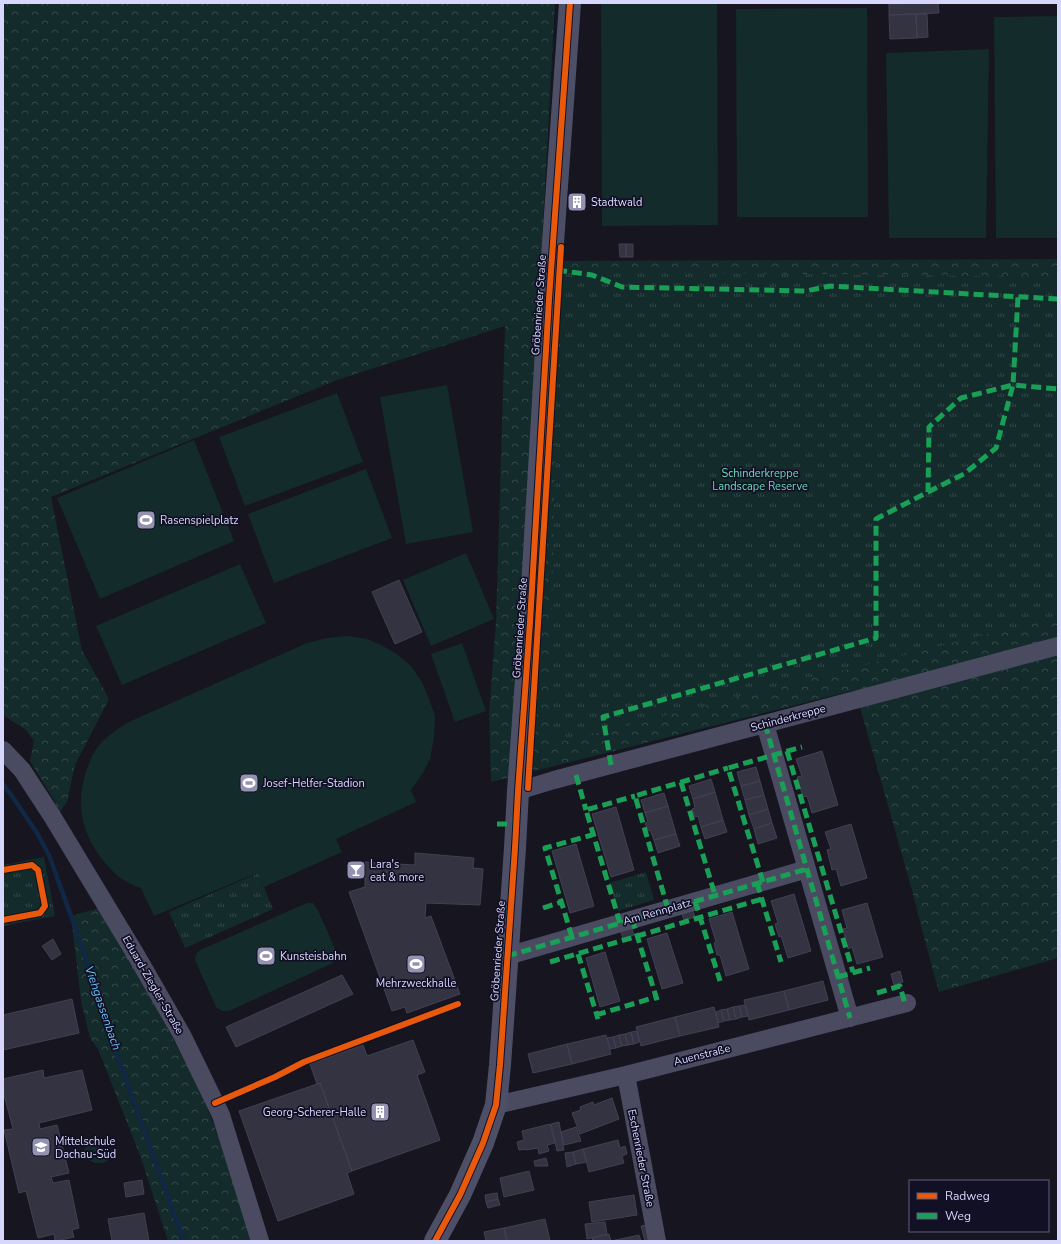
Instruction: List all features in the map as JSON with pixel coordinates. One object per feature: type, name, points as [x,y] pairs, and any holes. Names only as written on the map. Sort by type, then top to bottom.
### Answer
[{"type":"street","name":"Gröbenrieder Straße","points":[[435,1241],[460,1195],[483,1143],[496,1105],[516,848],[518,791],[570,3]]},
{"type":"street","name":"Schinderkreppe","points":[[518,791],[554,780],[1058,646]]},
{"type":"street","points":[[765,724],[850,1018]]},
{"type":"street","name":"Eduard-Ziegler-Straße","points":[[3,750],[22,770],[52,816],[136,955],[182,1035],[221,1115],[260,1241]]},
{"type":"street","name":"Am Rennplatz","points":[[507,956],[807,869]]},
{"type":"street","name":"Auenstraße","points":[[496,1105],[626,1075],[907,1003]]},
{"type":"street","name":"Eschenrieder Straße","points":[[626,1075],[657,1241]]},
{"type":"green space","points":[[3,3],[555,3],[541,261],[1058,259],[1058,958],[939,992],[912,890],[855,690],[491,782],[489,713],[496,621],[505,326],[337,380],[51,497],[82,650],[109,699],[75,765],[67,802],[59,813],[54,800],[30,761],[34,741],[26,730],[3,715]]},
{"type":"green space","points":[[601,3],[717,3],[718,225],[602,226]]},
{"type":"green space","points":[[867,8],[868,217],[737,217],[736,9]]},
{"type":"green space","points":[[1058,16],[1058,238],[996,238],[994,17]]},
{"type":"green space","points":[[989,49],[986,238],[889,238],[886,53]]},
{"type":"green space","name":"Schinderkreppe Landscape Reserve","points":[[559,271],[1058,277],[1058,616],[549,745]]},
{"type":"green space","points":[[447,385],[473,532],[406,544],[380,397]]},
{"type":"green space","points":[[337,393],[363,462],[245,506],[219,437]]},
{"type":"green space","name":"Rasenspielplatz","points":[[194,440],[234,541],[100,599],[57,498]]},
{"type":"green space","points":[[366,469],[392,538],[274,583],[248,514]]},
{"type":"green space","points":[[466,553],[494,619],[431,646],[403,580]]},
{"type":"green space","points":[[240,564],[266,623],[122,685],[96,626]]},
{"type":"green space","name":"Josef-Helfer-Stadion","points":[[348,636],[367,639],[397,654],[411,666],[422,682],[429,699],[435,716],[434,738],[430,759],[423,773],[411,790],[416,802],[336,839],[342,852],[264,887],[257,873],[154,916],[141,888],[130,884],[111,869],[97,853],[86,830],[82,818],[81,792],[88,766],[97,747],[110,735],[131,721],[307,643],[327,638]]},
{"type":"green space","points":[[462,643],[486,711],[455,722],[431,654]]},
{"type":"green space","points":[[44,857],[55,916],[3,926],[3,865]]},
{"type":"green space","points":[[646,872],[654,900],[618,911],[609,883]]},
{"type":"green space","points":[[258,873],[273,909],[185,948],[169,912]]},
{"type":"green space","name":"Kunsteisbahn","points":[[307,903],[313,903],[318,910],[336,951],[336,958],[333,963],[229,1011],[222,1011],[216,1007],[195,960],[196,954],[200,950]]},
{"type":"green space","points":[[99,908],[150,995],[201,1092],[225,1154],[253,1241],[168,1241],[141,1158],[98,1049],[90,1038],[81,1001],[71,916]]},
{"type":"green space","points":[[88,1146],[98,1147],[107,1151],[109,1159],[102,1163],[90,1161],[84,1155],[83,1151]]},
{"type":"building","points":[[938,3],[939,13],[889,15],[889,4]]},
{"type":"building","points":[[916,14],[927,14],[928,37],[917,38]]},
{"type":"building","points":[[916,14],[917,38],[890,39],[889,15]]},
{"type":"building","name":"Stadtwald","points":[[579,197],[579,207],[574,207],[575,198]]},
{"type":"building","points":[[619,244],[626,244],[626,257],[620,257]]},
{"type":"building","points":[[626,244],[633,244],[633,257],[626,257]]},
{"type":"building","points":[[399,580],[422,632],[395,644],[372,592]]},
{"type":"building","points":[[822,751],[838,805],[812,813],[807,796],[803,797],[797,777],[802,776],[796,759]]},
{"type":"building","points":[[756,767],[760,781],[741,786],[737,772]]},
{"type":"building","points":[[711,779],[715,792],[693,799],[689,786]]},
{"type":"building","points":[[760,781],[764,795],[745,800],[741,786]]},
{"type":"building","points":[[715,792],[723,820],[701,827],[698,816],[695,817],[692,809],[695,808],[693,799]]},
{"type":"building","points":[[664,793],[668,806],[645,813],[641,800]]},
{"type":"building","points":[[764,795],[768,809],[749,815],[745,800]]},
{"type":"building","points":[[668,806],[676,834],[654,840],[645,823],[648,822],[645,813]]},
{"type":"building","points":[[616,807],[634,870],[611,877],[592,814]]},
{"type":"building","points":[[768,809],[772,823],[754,829],[749,815]]},
{"type":"building","points":[[723,820],[727,832],[705,839],[701,827]]},
{"type":"building","points":[[772,823],[777,838],[758,844],[754,829]]},
{"type":"building","points":[[851,824],[867,878],[841,886],[836,869],[832,870],[827,850],[831,849],[825,832]]},
{"type":"building","points":[[676,834],[680,846],[658,853],[654,840]]},
{"type":"building","points":[[576,844],[594,906],[570,913],[552,851]]},
{"type":"building","points":[[415,853],[474,858],[473,868],[483,869],[480,905],[426,903],[425,918],[431,916],[460,994],[407,1013],[405,1007],[392,1011],[349,892],[365,887],[365,862],[415,865]]},
{"type":"building","points":[[794,894],[811,951],[788,958],[781,936],[779,937],[775,924],[778,923],[771,901]]},
{"type":"building","points":[[867,903],[883,957],[857,964],[852,947],[848,949],[843,929],[847,928],[842,910]]},
{"type":"building","points":[[692,908],[695,917],[684,920],[681,911]]},
{"type":"building","points":[[732,912],[749,969],[726,976],[720,955],[717,955],[714,943],[716,942],[709,919]]},
{"type":"building","points":[[631,926],[634,935],[623,939],[620,929]]},
{"type":"building","points":[[667,933],[683,983],[662,989],[647,939]]},
{"type":"building","points":[[53,939],[61,954],[52,960],[42,946]]},
{"type":"building","points":[[605,952],[620,1001],[600,1007],[586,958]]},
{"type":"building","points":[[900,971],[903,982],[894,985],[891,974]]},
{"type":"building","points":[[342,975],[353,994],[236,1047],[226,1027]]},
{"type":"building","points":[[823,981],[828,1000],[789,1010],[784,991]]},
{"type":"building","points":[[784,991],[789,1010],[749,1020],[744,1000]]},
{"type":"building","points":[[72,999],[79,1033],[3,1050],[3,1015]]},
{"type":"building","points":[[745,1005],[748,1016],[742,1017],[739,1006]]},
{"type":"building","points":[[739,1006],[742,1017],[736,1019],[733,1007]]},
{"type":"building","points":[[714,1007],[719,1027],[680,1036],[675,1017]]},
{"type":"building","points":[[733,1007],[736,1019],[730,1020],[727,1009]]},
{"type":"building","points":[[727,1009],[730,1020],[724,1021],[721,1010]]},
{"type":"building","points":[[721,1010],[724,1021],[718,1023],[716,1012]]},
{"type":"building","points":[[675,1017],[680,1036],[641,1046],[636,1027]]},
{"type":"building","points":[[637,1031],[639,1042],[634,1044],[631,1032]]},
{"type":"building","points":[[631,1032],[634,1044],[628,1045],[625,1034]]},
{"type":"building","points":[[625,1034],[628,1045],[622,1046],[619,1035]]},
{"type":"building","points":[[606,1035],[611,1054],[572,1064],[567,1044]]},
{"type":"building","points":[[619,1035],[622,1046],[616,1048],[613,1037]]},
{"type":"building","points":[[613,1037],[616,1048],[610,1049],[607,1038]]},
{"type":"building","name":"Georg-Scherer-Halle","points":[[413,1040],[425,1072],[417,1075],[440,1140],[352,1171],[320,1083],[317,1084],[310,1064],[363,1045],[367,1056]]},
{"type":"building","points":[[567,1044],[572,1064],[533,1073],[528,1054]]},
{"type":"building","points":[[43,1070],[44,1078],[82,1070],[92,1110],[39,1123],[40,1129],[57,1125],[69,1173],[51,1177],[53,1183],[69,1180],[79,1228],[72,1230],[74,1237],[57,1241],[55,1241],[54,1234],[38,1238],[26,1191],[19,1193],[4,1130],[13,1129],[3,1091],[3,1079]]},
{"type":"building","points":[[320,1083],[352,1171],[347,1173],[354,1194],[278,1221],[239,1111]]},
{"type":"building","points":[[612,1098],[619,1119],[580,1134],[572,1113],[581,1110],[580,1107],[593,1102],[594,1105]]},
{"type":"building","points":[[559,1122],[564,1150],[557,1151],[551,1124]]},
{"type":"building","points":[[550,1124],[555,1143],[547,1145],[549,1151],[539,1154],[538,1148],[519,1150],[517,1142],[524,1140],[522,1131]]},
{"type":"building","points":[[576,1127],[581,1141],[564,1145],[561,1132]]},
{"type":"building","points":[[618,1140],[620,1148],[625,1146],[627,1154],[622,1156],[624,1163],[589,1172],[583,1149]]},
{"type":"building","points":[[583,1149],[587,1162],[576,1164],[573,1152]]},
{"type":"building","points":[[573,1152],[576,1164],[567,1167],[565,1153]]},
{"type":"building","points":[[546,1158],[548,1166],[535,1166],[534,1161]]},
{"type":"building","points":[[529,1171],[534,1190],[504,1197],[500,1178]]},
{"type":"building","points":[[142,1180],[144,1194],[126,1197],[124,1183]]},
{"type":"building","points":[[497,1193],[498,1199],[486,1202],[485,1195]]},
{"type":"building","points":[[634,1195],[637,1215],[592,1222],[589,1202]]},
{"type":"building","points":[[498,1199],[500,1205],[488,1208],[486,1202]]},
{"type":"building","points":[[144,1213],[149,1241],[112,1241],[108,1219]]},
{"type":"building","points":[[545,1219],[550,1241],[507,1241],[504,1228]]},
{"type":"building","points":[[605,1222],[607,1234],[587,1239],[585,1224]]},
{"type":"building","points":[[650,1224],[653,1241],[645,1241],[641,1226]]},
{"type":"building","points":[[504,1228],[507,1241],[486,1241],[484,1232]]},
{"type":"building","points":[[609,1234],[611,1241],[593,1241],[592,1238]]},
{"type":"building","points":[[639,1235],[641,1241],[611,1241]]},
{"type":"waterway","name":"Viehgassenbach","points":[[3,784],[37,833],[49,855],[80,941],[117,1055],[184,1241]]},
{"type":"marked path","points":[[557,270],[592,275],[622,287],[806,291],[830,286],[1058,299]]},
{"type":"marked path","points":[[611,765],[603,717],[876,638],[876,519],[928,492],[929,427],[961,398],[1013,385],[1018,297]]},
{"type":"marked path","points":[[928,492],[964,474],[996,448],[1013,385],[1058,389]]},
{"type":"marked path","points":[[765,724],[850,1018]]},
{"type":"marked path","points":[[763,882],[728,768],[802,747]]},
{"type":"marked path","points":[[787,751],[853,972]]},
{"type":"marked path","points":[[668,909],[635,796],[728,768]]},
{"type":"marked path","points":[[576,775],[586,810]]},
{"type":"marked path","points":[[681,782],[715,895]]},
{"type":"marked path","points":[[620,923],[586,810],[635,796]]},
{"type":"marked path","points":[[497,824],[516,824]]},
{"type":"marked path","points":[[572,937],[545,848],[592,835]]},
{"type":"marked path","points":[[507,956],[807,869]]},
{"type":"marked path","points":[[757,883],[781,962]]},
{"type":"marked path","points":[[550,962],[762,899]]},
{"type":"marked path","points":[[695,901],[720,981]]},
{"type":"marked path","points":[[543,908],[561,902]]},
{"type":"marked path","points":[[632,919],[658,1003]]},
{"type":"marked path","points":[[578,954],[598,1019]]},
{"type":"marked path","points":[[838,977],[870,968]]},
{"type":"marked path","points":[[877,993],[900,986],[905,1004]]},
{"type":"marked path","points":[[596,1015],[656,997]]},
{"type":"cycle path","points":[[435,1241],[460,1195],[483,1143],[496,1105],[515,848],[549,299],[570,3]]},
{"type":"cycle path","points":[[528,788],[561,247]]},
{"type":"cycle path","points":[[3,870],[32,865],[38,870],[45,906],[40,913],[3,920]]},
{"type":"cycle path","points":[[215,1103],[275,1077],[304,1062],[458,1004]]},
{"type":"place","name":"Stadtwald","points":[[577,202]]},
{"type":"place","name":"Rasenspielplatz","points":[[146,520]]},
{"type":"place","name":"Josef-Helfer-Stadion","points":[[249,783]]},
{"type":"place","name":"Lara's eat & more","points":[[356,870]]},
{"type":"place","name":"Kunsteisbahn","points":[[266,956]]},
{"type":"place","name":"Mehrzweckhalle","points":[[416,964]]},
{"type":"place","name":"Georg-Scherer-Halle","points":[[380,1112]]},
{"type":"place","name":"Mittelschule Dachau-Süd","points":[[41,1147]]}]
